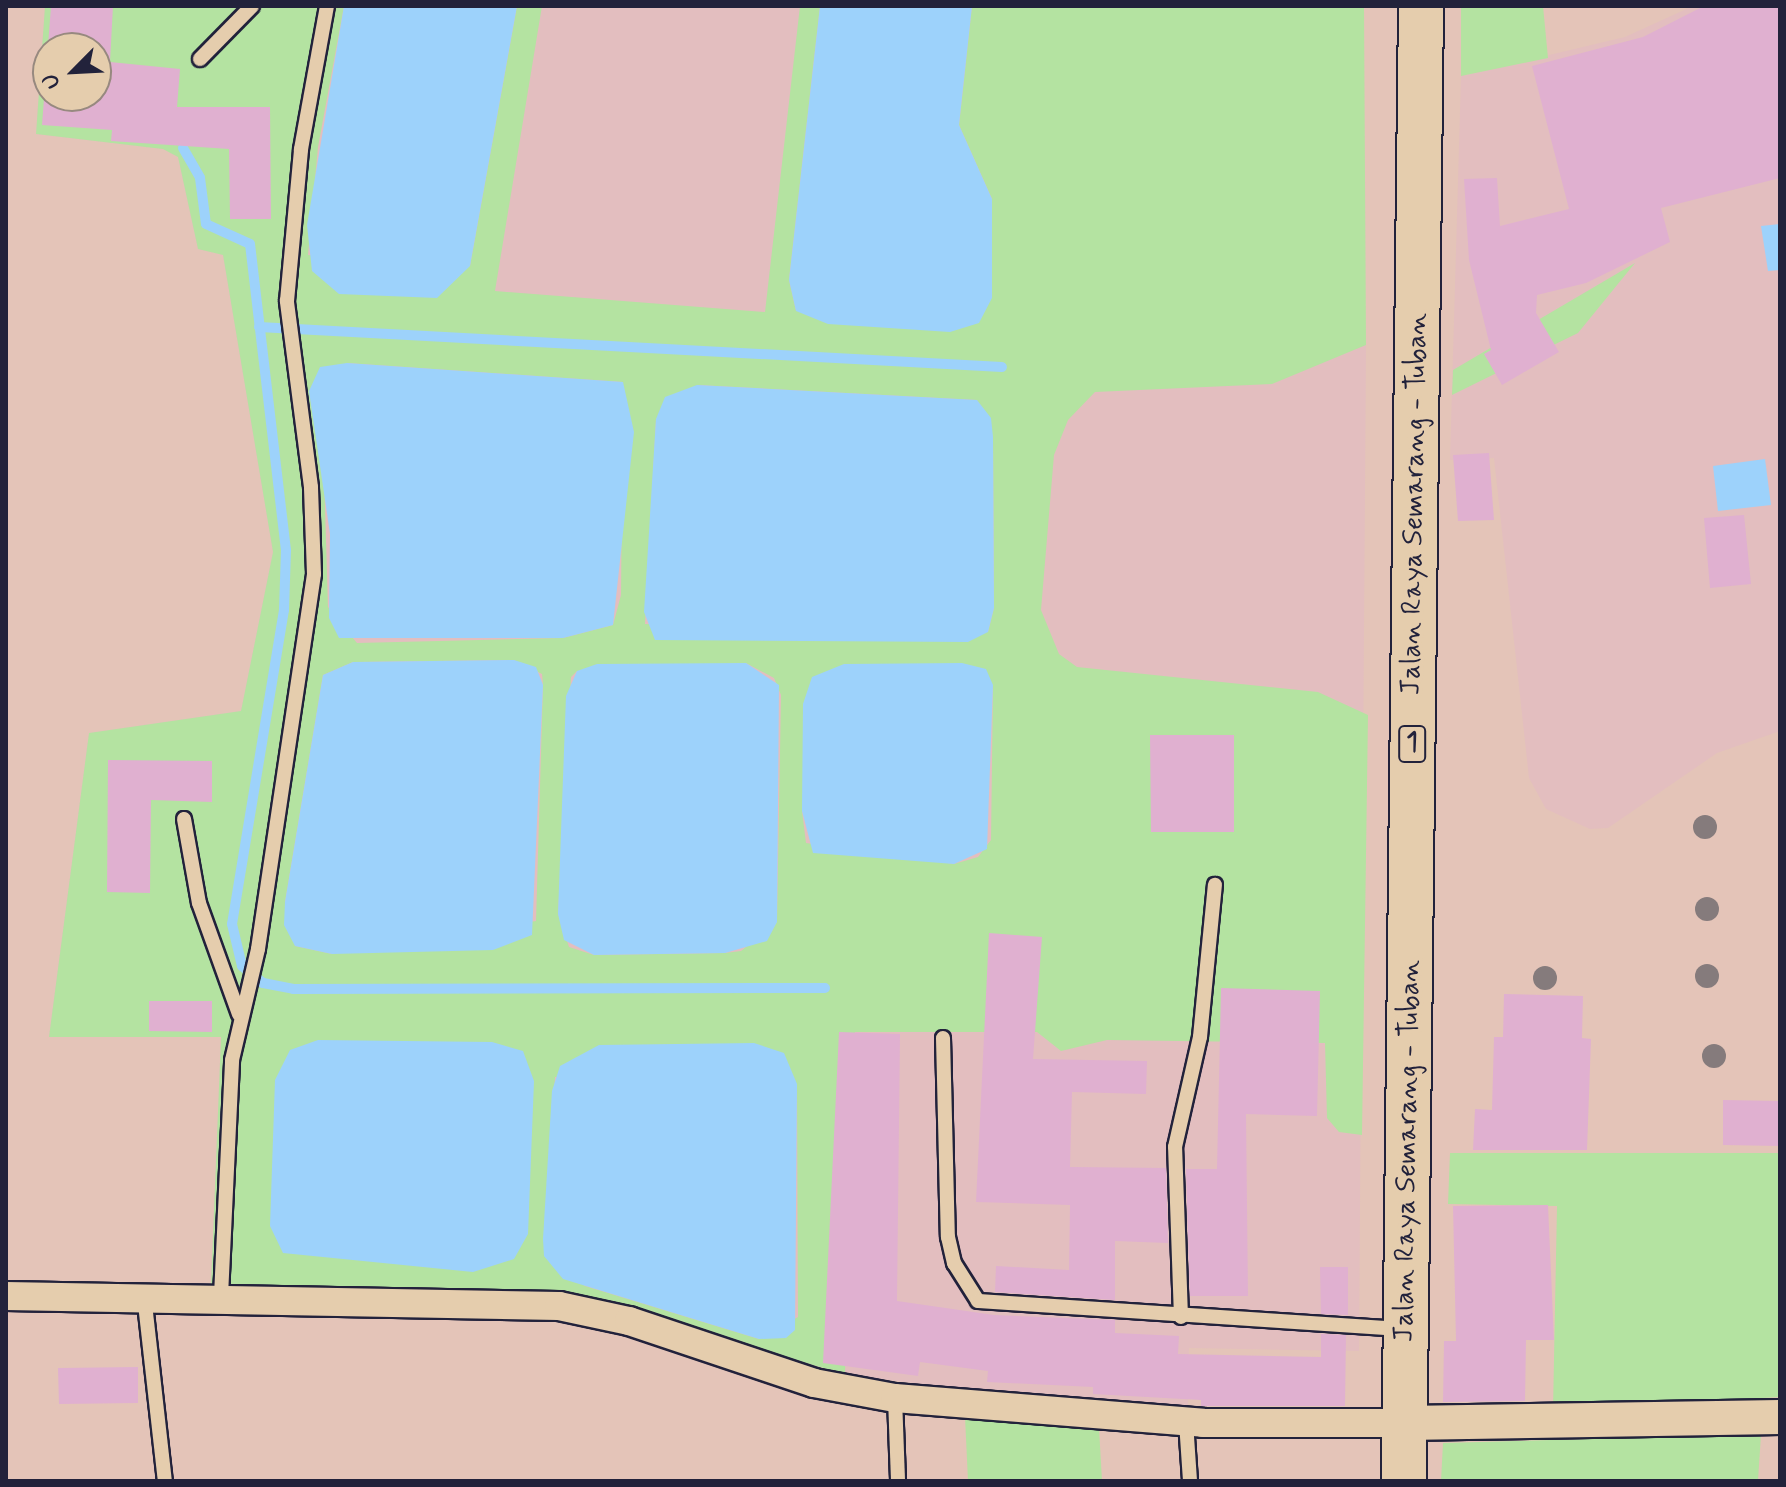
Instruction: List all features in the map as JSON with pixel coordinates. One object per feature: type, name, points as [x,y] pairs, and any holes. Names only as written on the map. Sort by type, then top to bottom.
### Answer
[{"type":"highway","name":"Jalan Raya Semarang - Tuban","points":[[1404,1481],[1421,6]]},
{"type":"street","points":[[6,1296],[221,1296],[559,1306],[629,1321],[814,1383],[895,1398],[1186,1422],[1405,1423],[1780,1417]]},
{"type":"lane","points":[[200,59],[252,6]]},
{"type":"lane","points":[[221,1296],[239,1015],[254,966],[314,574],[311,487],[289,345],[288,314],[301,149],[327,6]]},
{"type":"lane","points":[[184,819],[199,903],[239,1015]]},
{"type":"lane","points":[[1181,1317],[1175,1147],[1200,1037],[1215,885]]},
{"type":"lane","points":[[943,1038],[948,1237],[967,1287],[996,1306],[1406,1329]]},
{"type":"lane","points":[[144,1295],[165,1481]]},
{"type":"lane","points":[[895,1398],[898,1481]]},
{"type":"lane","points":[[1186,1422],[1190,1481]]},
{"type":"shaded area","points":[[45,6],[1001,6],[1002,367],[1366,345],[1359,1351],[1189,1348],[1188,1407],[1031,1398],[817,1371],[556,1294],[211,1284],[221,1037],[49,1037],[89,733],[241,711],[273,552],[223,255],[198,249],[178,157],[163,149],[36,134],[38,112],[112,112],[112,32],[43,32]]},
{"type":"shaded area","points":[[1693,6],[1780,6],[1780,731],[1717,753],[1608,828],[1590,829],[1546,809],[1529,778],[1494,458],[1450,460],[1461,76],[1625,37]]},
{"type":"green space","points":[[45,6],[344,6],[318,147],[308,255],[470,266],[517,6],[542,6],[495,291],[765,312],[800,6],[820,6],[789,280],[796,311],[992,298],[992,199],[959,125],[972,6],[1364,6],[1366,345],[1272,384],[1095,392],[1068,420],[1054,455],[1041,610],[1059,654],[1077,667],[1318,692],[1368,715],[1362,1135],[1339,1132],[1327,1118],[1325,1043],[1107,1040],[1061,1051],[1037,1032],[855,1032],[845,1374],[556,1294],[211,1284],[221,1037],[49,1037],[89,733],[241,711],[273,552],[223,255],[198,249],[178,157],[163,149],[36,134],[38,112],[112,112],[112,32],[43,32]],"holes":[[[347,363],[623,382],[621,595],[613,625],[563,638],[357,643],[328,607],[324,474]],[[698,385],[977,400],[993,437],[994,608],[988,632],[645,624],[656,419]],[[514,660],[542,674],[536,921],[332,954],[295,946],[285,902],[323,675],[353,662]],[[746,663],[774,678],[781,695],[777,922],[741,951],[594,955],[569,947],[558,914],[571,677],[577,671]],[[993,685],[991,840],[978,857],[954,864],[806,843],[802,811]],[[555,1077],[797,1084],[798,1317],[759,1339],[585,1286],[545,1256]]]},
{"type":"green space","points":[[1461,6],[1543,6],[1548,58],[1461,76]]},
{"type":"green space","points":[[1635,263],[1578,333],[1452,395],[1453,370]]},
{"type":"green space","points":[[1450,1153],[1780,1153],[1780,1397],[1553,1410],[1557,1206],[1448,1204]]},
{"type":"green space","points":[[965,1417],[1099,1428],[1102,1481],[968,1481]]},
{"type":"green space","points":[[1761,1434],[1758,1481],[1441,1481],[1443,1443]]},
{"type":"water","points":[[344,6],[517,6],[470,266],[437,298],[339,294],[312,271],[307,225]]},
{"type":"water","points":[[820,6],[972,6],[959,125],[992,199],[992,298],[979,323],[950,332],[828,324],[796,311],[789,280]]},
{"type":"water","points":[[1780,224],[1780,270],[1768,271],[1761,226]]},
{"type":"water","points":[[347,363],[623,382],[634,432],[613,625],[563,638],[339,638],[329,618],[330,534],[309,391],[320,367]]},
{"type":"water","points":[[697,385],[977,400],[991,418],[993,437],[994,608],[988,632],[968,642],[655,640],[644,612],[656,419],[665,397]]},
{"type":"water","points":[[1765,459],[1771,505],[1718,511],[1713,466]]},
{"type":"water","points":[[514,660],[536,667],[543,685],[532,935],[493,950],[332,954],[295,946],[284,925],[285,902],[323,675],[353,662]]},
{"type":"water","points":[[746,663],[779,685],[777,922],[767,941],[725,953],[594,955],[564,940],[558,914],[566,696],[577,671],[597,664]]},
{"type":"water","points":[[962,663],[986,669],[993,685],[987,849],[954,864],[813,853],[802,811],[803,704],[812,677],[844,664]]},
{"type":"water","points":[[318,1040],[492,1042],[523,1051],[534,1081],[528,1234],[514,1259],[473,1272],[283,1253],[270,1226],[275,1080],[290,1050]]},
{"type":"water","points":[[754,1043],[784,1053],[797,1084],[795,1330],[786,1338],[759,1339],[563,1279],[544,1256],[543,1239],[552,1091],[560,1066],[599,1045]]},
{"type":"building","points":[[51,6],[113,6],[112,32],[49,32]]},
{"type":"building","points":[[1704,6],[1780,6],[1780,178],[1661,208],[1670,242],[1586,283],[1537,295],[1536,313],[1559,352],[1502,385],[1484,354],[1491,350],[1469,260],[1464,179],[1497,178],[1500,226],[1569,209],[1532,66],[1643,37]]},
{"type":"building","points":[[112,62],[180,69],[177,107],[270,107],[271,219],[230,219],[229,149],[111,141],[112,130],[42,125],[43,112],[112,112]]},
{"type":"building","points":[[1489,453],[1494,520],[1458,521],[1453,455]]},
{"type":"building","points":[[1744,515],[1751,584],[1710,588],[1704,518]]},
{"type":"building","points":[[1150,735],[1234,735],[1234,832],[1151,832]]},
{"type":"building","points":[[108,760],[212,761],[212,802],[151,800],[150,893],[107,892]]},
{"type":"building","points":[[989,933],[1042,937],[1033,1059],[1147,1061],[1146,1094],[1072,1092],[1070,1167],[1166,1168],[1168,1243],[1115,1241],[1115,1300],[995,1292],[996,1266],[1069,1270],[1070,1205],[976,1202]]},
{"type":"building","points":[[1221,988],[1320,991],[1317,1116],[1246,1114],[1248,1296],[1190,1296],[1186,1169],[1217,1169]]},
{"type":"building","points":[[1504,994],[1583,996],[1582,1038],[1591,1039],[1587,1150],[1473,1150],[1475,1109],[1492,1110],[1494,1037],[1503,1037]]},
{"type":"building","points":[[149,1001],[212,1001],[212,1032],[149,1031]]},
{"type":"building","points":[[839,1032],[900,1034],[897,1301],[994,1315],[1115,1320],[1115,1333],[1179,1336],[1178,1354],[1321,1357],[1321,1334],[1346,1335],[1345,1406],[1201,1406],[1201,1400],[1093,1394],[1093,1387],[987,1382],[988,1371],[920,1362],[918,1376],[823,1363]]},
{"type":"building","points":[[1723,1100],[1780,1101],[1780,1146],[1723,1145]]},
{"type":"building","points":[[1548,1205],[1554,1340],[1526,1340],[1525,1401],[1443,1402],[1444,1341],[1456,1341],[1453,1206]]},
{"type":"building","points":[[1320,1267],[1348,1267],[1348,1315],[1321,1314]]},
{"type":"building","points":[[138,1367],[138,1403],[59,1404],[58,1368]]},
{"type":"waterway","points":[[183,148],[200,178],[206,224],[250,244],[286,550],[284,610],[232,924],[242,966],[263,983],[293,989],[825,988]]},
{"type":"waterway","points":[[259,327],[1002,367]]}]
